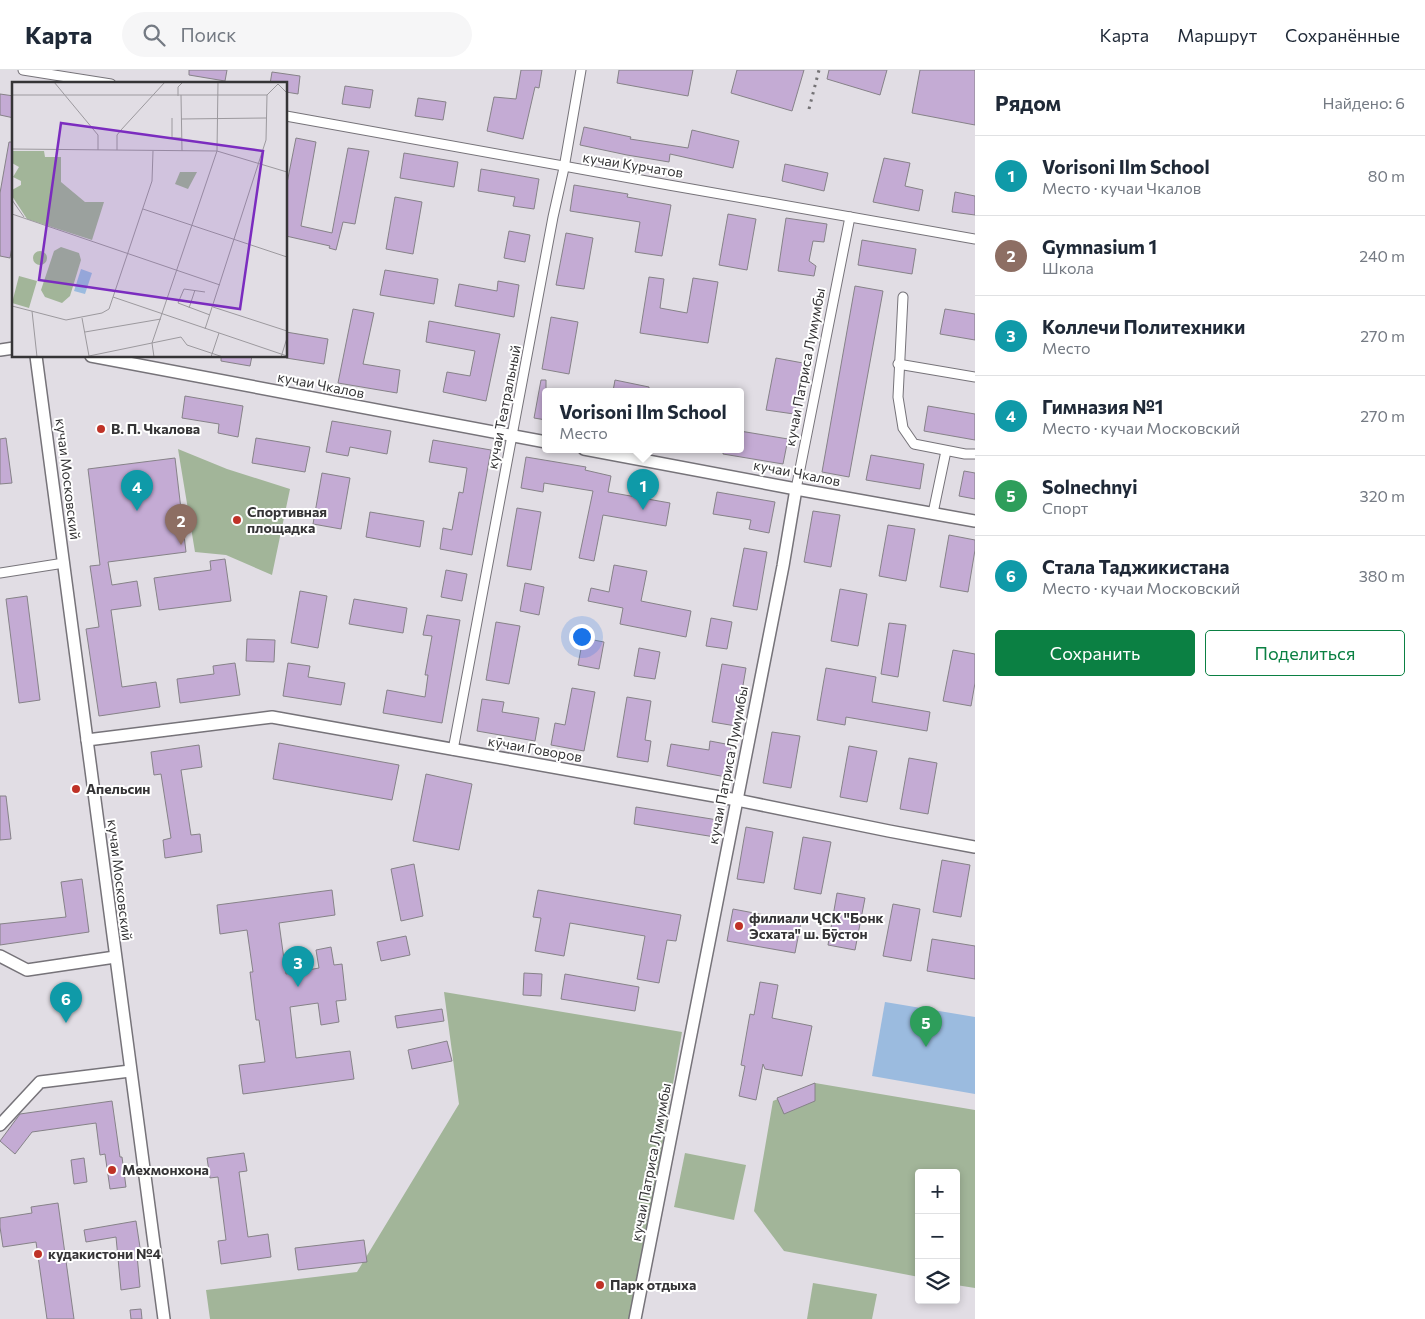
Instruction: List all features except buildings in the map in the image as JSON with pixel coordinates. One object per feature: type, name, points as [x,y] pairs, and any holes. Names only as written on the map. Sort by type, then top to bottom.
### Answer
[{"type":"street","points":[[23,70],[100,82]]},
{"type":"street","name":"кучаи Театральный","points":[[453,750],[581,70]]},
{"type":"street","name":"кучаи Курчатов","points":[[288,116],[564,168],[680,186],[975,239]]},
{"type":"street","name":"кучаи Патриса Лумумбы","points":[[635,1319],[850,217]]},
{"type":"street","points":[[903,297],[898,364],[898,397],[903,428],[914,444],[946,451],[975,454]]},
{"type":"street","name":"кучаи Московский","points":[[36,358],[164,1319]]},
{"type":"street","name":"кучаи Чкалов","points":[[102,358],[542,441]]},
{"type":"street","points":[[898,364],[975,377]]},
{"type":"street","points":[[932,514],[946,451]]},
{"type":"street","name":"кучаи Чкалов","points":[[606,453],[975,521]]},
{"type":"street","points":[[0,573],[64,563]]},
{"type":"street","name":"кӯчаи Говоров","points":[[87,740],[272,717],[737,800],[975,847]]},
{"type":"street","points":[[0,956],[27,970],[115,957]]},
{"type":"street","points":[[0,1125],[40,1082],[130,1071]]},
{"type":"green space","name":"Спортивная площадка","points":[[178,449],[227,469],[290,489],[272,575],[226,555],[195,552]]},
{"type":"green space","points":[[444,992],[682,1032],[632,1319],[210,1319],[206,1290],[357,1272],[459,1104]]},
{"type":"green space","points":[[815,1083],[975,1110],[975,1288],[960,1286],[960,1169],[915,1169],[915,1276],[784,1251],[754,1211],[773,1101]]},
{"type":"green space","points":[[685,1153],[746,1165],[734,1220],[674,1207]]},
{"type":"green space","points":[[813,1283],[877,1294],[872,1319],[807,1319]]},
{"type":"water","points":[[885,1002],[975,1017],[975,1094],[872,1076]]},
{"type":"railway","points":[[809,109],[819,70]]},
{"type":"place","name":"В. П. Чкалова","points":[[101,429]]},
{"type":"place","name":"Vorisoni Ilm School","points":[[643,510]]},
{"type":"place","name":"Гимназия №1","points":[[137,511]]},
{"type":"place","name":"Спортивная площадка","points":[[237,520]]},
{"type":"place","name":"Gymnasium 1","points":[[181,545]]},
{"type":"place","name":"Апельсин","points":[[76,789]]},
{"type":"place","name":"филиали ҶСК \"Бонк Эсхата\" ш. Бӯстон","points":[[739,926]]},
{"type":"place","name":"Коллечи Политехники","points":[[298,987]]},
{"type":"place","name":"Стала Таджикистана","points":[[66,1023]]},
{"type":"place","name":"Solnechnyi","points":[[926,1047]]},
{"type":"place","name":"Мехмонхона","points":[[112,1170]]},
{"type":"place","name":"кудакистони №4","points":[[38,1254]]},
{"type":"place","name":"Парк отдыха","points":[[600,1285]]}]
